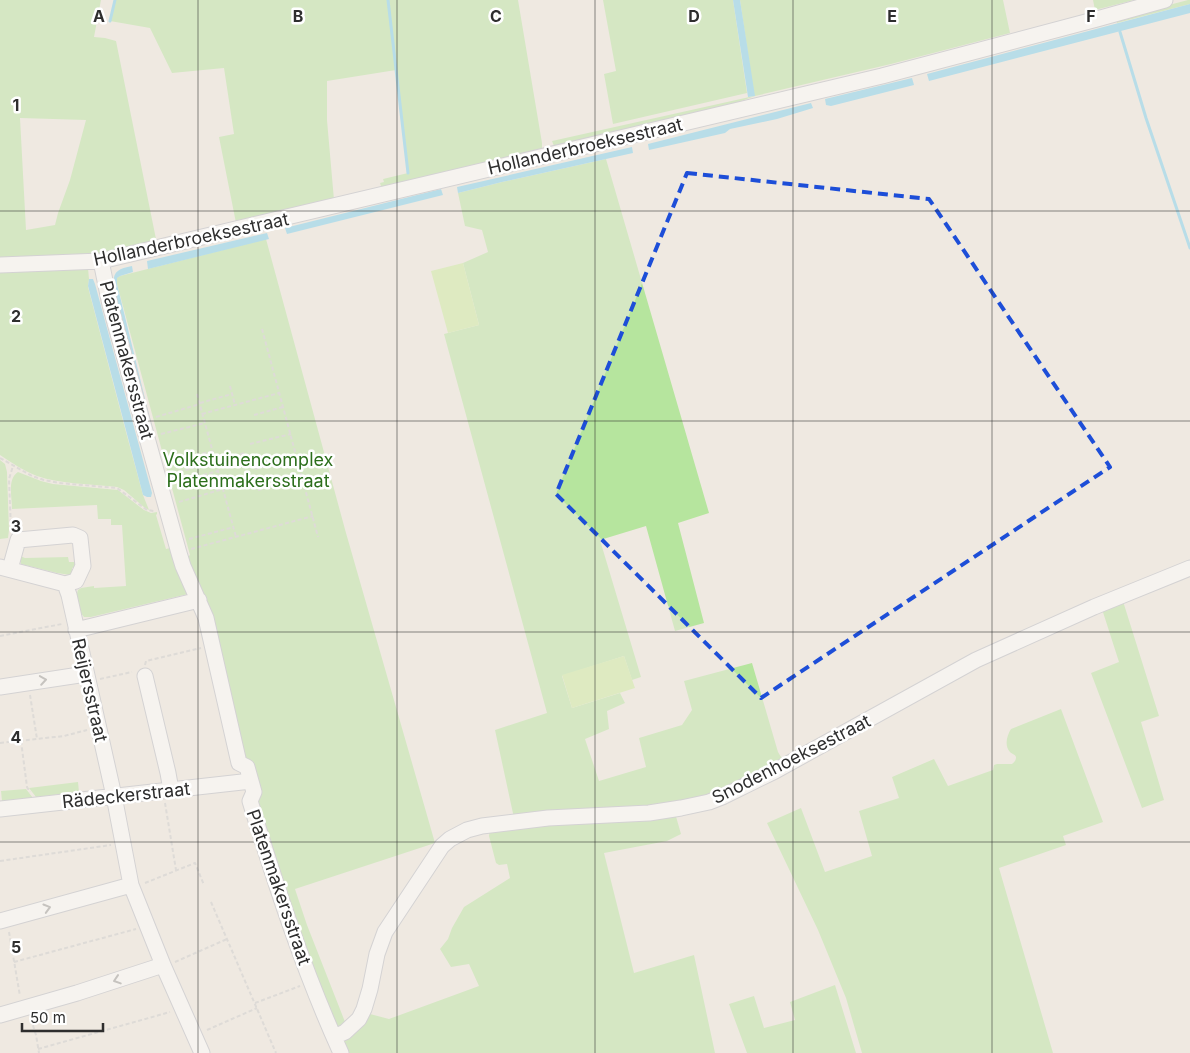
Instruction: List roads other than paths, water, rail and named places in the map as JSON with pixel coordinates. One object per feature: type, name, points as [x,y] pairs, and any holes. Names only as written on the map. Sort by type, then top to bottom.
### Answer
[{"type":"street","name":"Hollanderbroeksestraat","points":[[0,265],[101,261],[882,76],[1165,0]]},
{"type":"street","name":"Platenmakersstraat","points":[[101,261],[110,305],[173,506],[179,553],[206,618],[239,763],[247,767],[252,781],[254,792],[250,801],[252,810],[274,881],[341,1053]]},
{"type":"street","points":[[73,535],[80,538],[83,566],[76,581],[65,584],[5,568],[18,540],[73,535]]},
{"type":"street","name":"Snodenhoeksestraat","points":[[334,1037],[345,1032],[359,1019],[370,988],[376,954],[385,932],[442,846],[450,839],[467,830],[482,826],[548,818],[649,813],[709,802],[775,771],[976,660],[1094,607],[1190,568]]},
{"type":"street","name":"Reijersstraat","points":[[65,584],[114,796],[131,887],[194,1035],[196,1052]]},
{"type":"street","points":[[75,626],[200,600]]},
{"type":"street","points":[[144,672],[168,773],[167,790]]},
{"type":"street","points":[[0,687],[87,678]]},
{"type":"street","name":"Rädeckerstraat","points":[[0,809],[252,781]]},
{"type":"street","points":[[3,920],[131,887]]},
{"type":"street","points":[[0,1015],[164,966]]},
{"type":"water","points":[[733,0],[740,0],[755,96],[748,97]]},
{"type":"water","points":[[1190,4],[1190,13],[929,81],[927,74]]},
{"type":"water","points":[[912,78],[914,85],[831,106],[826,105],[825,99]]},
{"type":"water","points":[[811,103],[813,108],[777,119],[649,150],[648,144]]},
{"type":"water","points":[[632,147],[633,153],[458,193],[457,187]]},
{"type":"water","points":[[441,189],[443,195],[287,234],[285,228]]},
{"type":"water","points":[[267,233],[269,239],[148,269],[147,261]]},
{"type":"water","points":[[132,266],[133,272],[117,278],[117,284],[183,543],[114,288],[114,278],[117,272]]},
{"type":"water","points":[[89,279],[93,279],[95,284],[152,493],[151,497],[143,495],[88,286]]},
{"type":"waterway","points":[[110,21],[115,0]]},
{"type":"waterway","points":[[388,0],[408,173]]},
{"type":"waterway","points":[[1120,32],[1146,118],[1190,248]]},
{"type":"park label","name":"Volkstuinencomplex Platenmakersstraat","points":[[248,469]]}]
